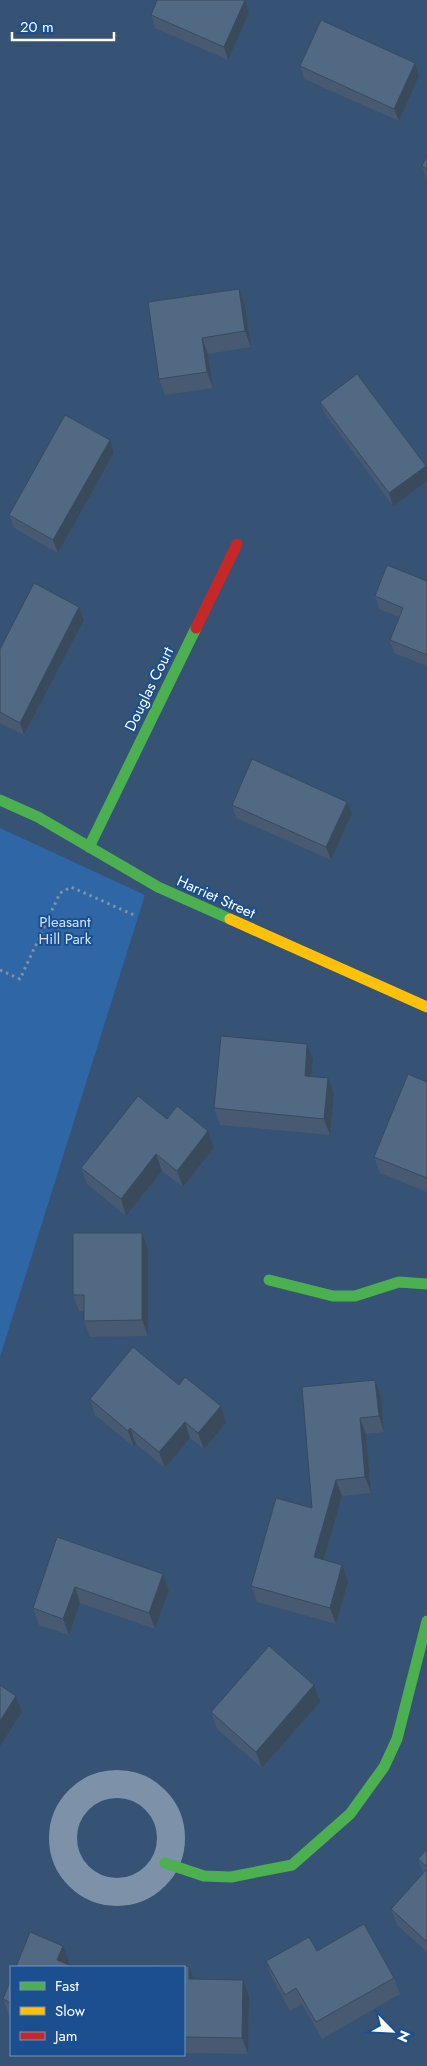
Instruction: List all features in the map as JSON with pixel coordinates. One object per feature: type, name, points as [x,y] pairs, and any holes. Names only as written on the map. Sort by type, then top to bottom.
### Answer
[{"type":"street","name":"Douglas Court","points":[[89,847],[237,544]]},
{"type":"street","name":"Harriet Street","points":[[0,800],[38,817],[158,887],[427,1008]]},
{"type":"street","points":[[269,1280],[332,1296],[355,1296],[399,1282],[427,1284]]},
{"type":"street","points":[[165,1864],[204,1876],[231,1877],[292,1864],[350,1814],[384,1767],[397,1739],[427,1621]]},
{"type":"path","points":[[0,970],[20,979],[60,893],[71,887],[134,914]]},
{"type":"green space","name":"Pleasant Hill Park","points":[[0,828],[145,895],[0,1357]]},
{"type":"building","points":[[157,0],[245,0],[224,47],[151,15]]},
{"type":"building","points":[[321,20],[415,63],[394,109],[300,66]]},
{"type":"building","points":[[427,155],[427,169],[422,166]]},
{"type":"building","points":[[239,289],[245,331],[202,338],[207,372],[159,379],[148,302]]},
{"type":"building","points":[[357,374],[426,466],[389,493],[320,402]]},
{"type":"building","points":[[65,415],[110,440],[53,540],[9,515]]},
{"type":"building","points":[[387,565],[427,581],[427,655],[390,640],[403,608],[375,596]]},
{"type":"building","points":[[34,583],[79,607],[20,723],[0,712],[0,649]]},
{"type":"building","points":[[252,759],[347,802],[326,847],[232,805]]},
{"type":"building","points":[[221,1036],[307,1044],[305,1076],[328,1078],[324,1119],[214,1108]]},
{"type":"building","points":[[408,1074],[427,1082],[427,1178],[374,1157]]},
{"type":"building","points":[[138,1096],[167,1119],[177,1106],[208,1131],[177,1171],[156,1154],[121,1199],[81,1168]]},
{"type":"building","points":[[73,1233],[142,1233],[142,1320],[84,1321],[84,1295],[73,1295]]},
{"type":"building","points":[[133,1347],[179,1385],[185,1377],[221,1406],[198,1433],[185,1422],[159,1452],[130,1428],[128,1431],[90,1399]]},
{"type":"building","points":[[375,1380],[379,1416],[360,1418],[365,1477],[336,1480],[314,1557],[342,1565],[330,1608],[251,1586],[276,1498],[312,1508],[302,1387]]},
{"type":"building","points":[[57,1537],[163,1574],[149,1613],[75,1587],[63,1619],[33,1608]]},
{"type":"building","points":[[269,1646],[314,1685],[256,1752],[211,1712]]},
{"type":"building","points":[[0,1685],[16,1696],[0,1721]]},
{"type":"building","points":[[427,1849],[427,1867],[418,1859]]},
{"type":"building","points":[[427,1869],[427,1942],[391,1909]]},
{"type":"building","points":[[364,1924],[394,1978],[316,2022],[296,1988],[285,1995],[266,1961],[309,1937],[317,1951]]},
{"type":"building","points":[[30,1932],[63,1946],[57,1960],[72,1966],[16,1966]]},
{"type":"building","points":[[185,1966],[189,1966],[189,1979],[243,1980],[242,2038],[185,2037]]},
{"type":"building","points":[[10,1982],[10,2002],[3,1999]]},
{"type":"traffic: fast","points":[[89,847],[196,628]]},
{"type":"traffic: fast","points":[[0,800],[38,817],[158,887],[230,919]]},
{"type":"traffic: fast","points":[[269,1280],[333,1296],[355,1296],[399,1282],[427,1284]]},
{"type":"traffic: fast","points":[[165,1863],[204,1876],[231,1877],[292,1865],[350,1814],[384,1767],[397,1739],[427,1621]]},
{"type":"traffic: slow","points":[[230,919],[427,1007]]},
{"type":"traffic: jam","points":[[196,628],[237,544]]}]
